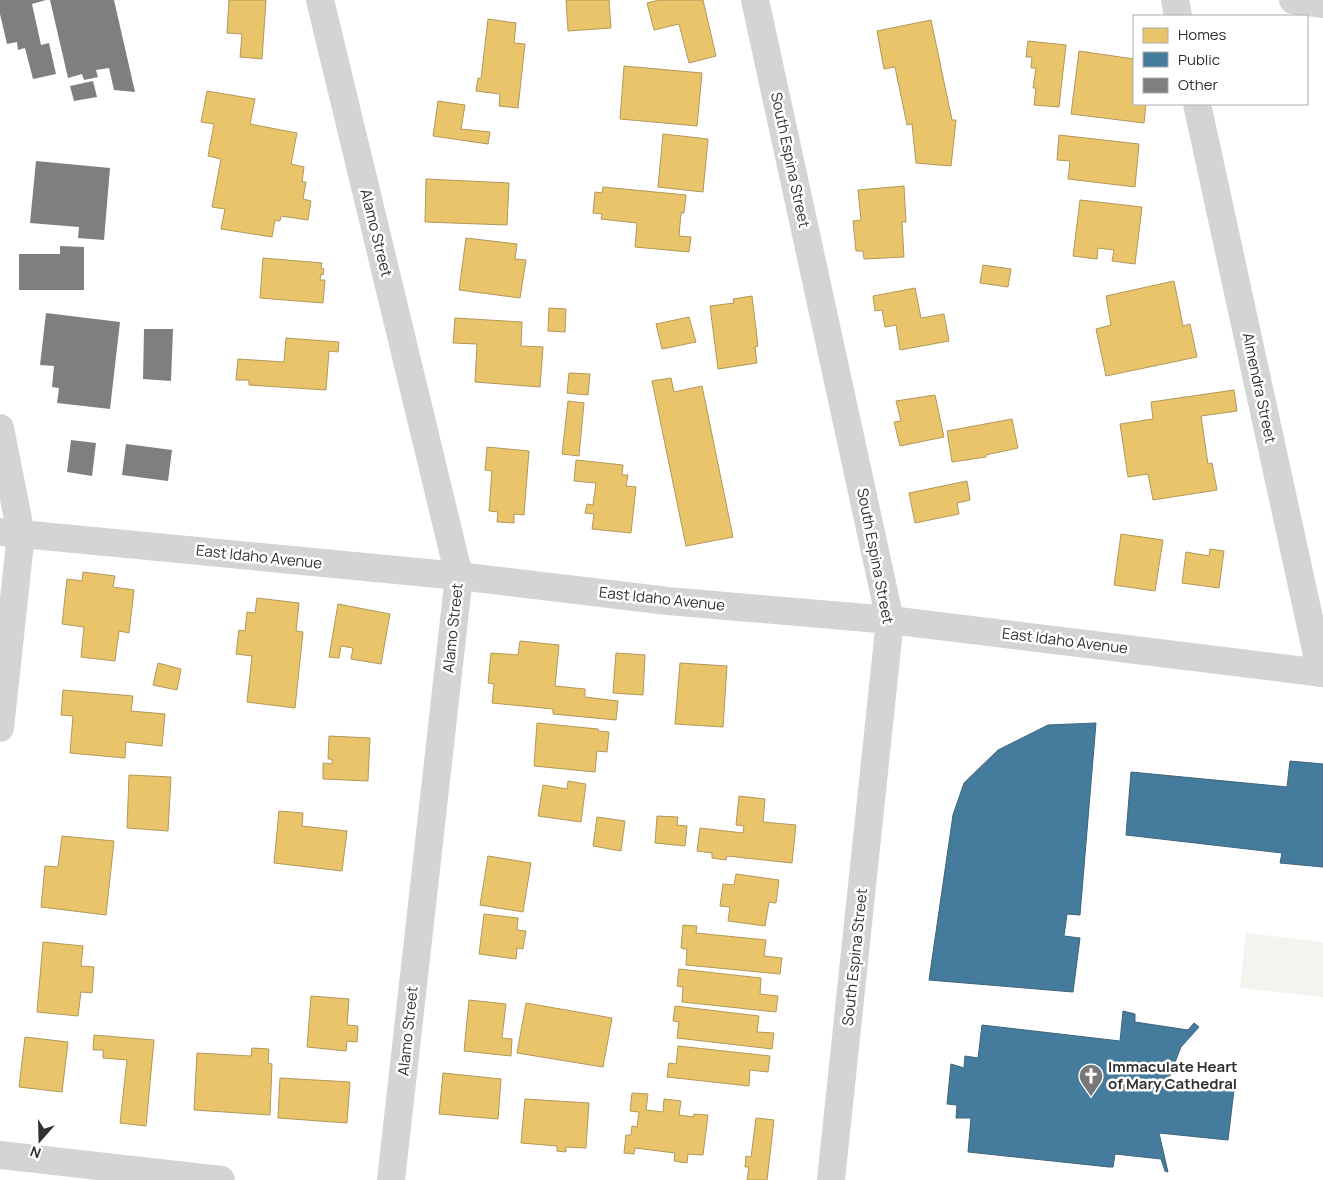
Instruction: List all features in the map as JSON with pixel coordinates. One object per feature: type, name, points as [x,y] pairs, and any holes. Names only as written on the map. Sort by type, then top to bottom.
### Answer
[{"type":"street","name":"Alamo Street","points":[[320,0],[459,576],[391,1180]]},
{"type":"street","name":"South Espina Street","points":[[755,0],[890,620],[831,1180]]},
{"type":"street","points":[[1175,0],[1178,15]]},
{"type":"street","points":[[1293,0],[1323,4]]},
{"type":"street","name":"Almendra Street","points":[[1197,105],[1322,673]]},
{"type":"street","points":[[0,428],[11,533],[0,728]]},
{"type":"street","name":"East Idaho Avenue","points":[[11,533],[459,576],[668,601],[890,620],[1322,673]]},
{"type":"street","points":[[0,1155],[221,1180]]},
{"type":"shaded area","points":[[1246,933],[1323,942],[1323,997],[1240,988]]},
{"type":"building: Homes","points":[[229,0],[266,0],[262,59],[240,57],[242,34],[227,33]]},
{"type":"building: Homes","points":[[566,0],[609,0],[611,28],[568,31]]},
{"type":"building: Homes","points":[[659,0],[703,0],[716,56],[689,63],[679,24],[654,30],[647,3]]},
{"type":"building: Homes","points":[[488,19],[516,23],[514,43],[525,44],[518,108],[499,106],[500,94],[476,91],[478,78],[481,79]]},
{"type":"building: Homes","points":[[931,20],[952,120],[956,120],[951,166],[916,163],[912,124],[907,125],[895,67],[884,69],[877,31]]},
{"type":"building: Homes","points":[[1028,41],[1066,45],[1059,107],[1034,105],[1036,88],[1033,88],[1036,68],[1031,68],[1032,57],[1026,57]]},
{"type":"building: Homes","points":[[1079,51],[1133,59],[1133,105],[1146,105],[1144,123],[1071,114]]},
{"type":"building: Homes","points":[[624,66],[702,73],[697,126],[620,119]]},
{"type":"building: Homes","points":[[207,91],[255,99],[250,124],[297,133],[291,164],[304,167],[302,182],[306,182],[303,199],[311,201],[308,220],[281,216],[280,221],[275,220],[272,237],[221,229],[225,209],[212,207],[221,159],[208,156],[214,124],[201,122]]},
{"type":"building: Homes","points":[[438,101],[465,105],[461,129],[490,132],[488,144],[433,136]]},
{"type":"building: Homes","points":[[663,134],[708,139],[703,192],[658,187]]},
{"type":"building: Homes","points":[[1059,135],[1139,144],[1135,187],[1068,179],[1070,161],[1057,160]]},
{"type":"building: Homes","points":[[426,179],[509,183],[507,225],[425,222]]},
{"type":"building: Homes","points":[[904,186],[906,222],[902,222],[904,257],[864,259],[863,251],[856,251],[853,221],[861,220],[858,190]]},
{"type":"building: Homes","points":[[603,187],[686,195],[684,213],[681,213],[679,236],[691,237],[689,252],[635,247],[637,223],[601,219],[602,214],[593,213],[595,192],[602,193]]},
{"type":"building: Homes","points":[[1080,200],[1142,207],[1135,264],[1112,261],[1114,250],[1098,248],[1097,259],[1073,256]]},
{"type":"building: Homes","points":[[466,238],[517,244],[515,259],[526,260],[520,298],[459,290]]},
{"type":"building: Homes","points":[[263,258],[322,263],[321,268],[324,269],[320,280],[325,280],[323,303],[260,298]]},
{"type":"building: Homes","points":[[983,265],[1011,269],[1008,287],[980,283]]},
{"type":"building: Homes","points":[[1174,281],[1183,326],[1190,324],[1197,357],[1106,376],[1096,329],[1111,325],[1106,296]]},
{"type":"building: Homes","points":[[915,288],[921,318],[944,314],[949,341],[900,350],[896,325],[885,327],[882,310],[875,311],[873,296]]},
{"type":"building: Homes","points":[[752,296],[758,346],[755,347],[757,363],[718,369],[710,306],[734,303],[733,299]]},
{"type":"building: Homes","points":[[549,308],[566,309],[565,332],[548,331]]},
{"type":"building: Homes","points":[[689,317],[696,342],[662,349],[656,324]]},
{"type":"building: Homes","points":[[455,318],[522,322],[521,346],[543,347],[540,387],[475,382],[477,344],[453,343]]},
{"type":"building: Homes","points":[[286,338],[339,342],[338,352],[329,351],[326,390],[249,385],[249,380],[236,380],[238,359],[284,362]]},
{"type":"building: Homes","points":[[569,373],[590,374],[588,395],[567,393]]},
{"type":"building: Homes","points":[[671,378],[674,392],[702,386],[733,537],[686,546],[652,381]]},
{"type":"building: Homes","points":[[1234,390],[1237,411],[1201,416],[1208,464],[1212,463],[1217,490],[1153,500],[1148,474],[1128,477],[1120,424],[1153,419],[1151,402]]},
{"type":"building: Homes","points":[[935,395],[944,437],[900,446],[894,422],[901,421],[896,401]]},
{"type":"building: Homes","points":[[568,401],[584,403],[579,456],[562,454]]},
{"type":"building: Homes","points":[[1012,419],[1018,448],[986,455],[986,457],[952,462],[947,431]]},
{"type":"building: Homes","points":[[487,447],[529,451],[524,515],[514,514],[514,523],[497,522],[498,512],[489,511],[492,471],[485,470]]},
{"type":"building: Homes","points":[[576,460],[623,465],[622,475],[628,475],[626,486],[636,487],[631,533],[592,529],[594,514],[585,513],[587,504],[593,505],[596,483],[574,481]]},
{"type":"building: Homes","points":[[967,481],[970,500],[957,503],[959,514],[915,523],[909,493]]},
{"type":"building: Homes","points":[[1121,534],[1163,540],[1155,591],[1114,585]]},
{"type":"building: Homes","points":[[1210,549],[1224,551],[1219,588],[1182,583],[1186,552],[1209,556]]},
{"type":"building: Homes","points":[[83,572],[115,576],[113,587],[134,590],[129,633],[119,631],[115,661],[81,657],[84,627],[62,624],[67,579],[82,581]]},
{"type":"building: Homes","points":[[257,598],[299,603],[296,631],[303,632],[295,708],[247,702],[252,656],[236,654],[239,630],[245,631],[247,612],[255,613]]},
{"type":"building: Homes","points":[[338,604],[390,614],[381,664],[351,659],[353,648],[341,646],[339,658],[329,657]]},
{"type":"building: Homes","points":[[520,641],[559,645],[555,686],[585,689],[585,697],[618,701],[616,720],[553,714],[553,709],[492,703],[494,684],[488,683],[491,653],[518,655]]},
{"type":"building: Homes","points":[[616,653],[645,655],[643,695],[613,693]]},
{"type":"building: Homes","points":[[158,663],[181,669],[177,690],[153,685]]},
{"type":"building: Homes","points":[[680,663],[727,666],[723,727],[675,724]]},
{"type":"building: Homes","points":[[63,690],[133,696],[131,711],[165,714],[162,746],[126,742],[125,758],[70,753],[73,716],[61,715]]},
{"type":"building: Homes","points":[[537,723],[598,729],[598,731],[609,732],[607,752],[597,751],[595,772],[534,766]]},
{"type":"building: Homes","points":[[329,736],[370,738],[368,781],[323,779],[323,763],[332,764],[332,759],[328,759]]},
{"type":"building: Homes","points":[[129,775],[171,777],[168,831],[127,828]]},
{"type":"building: Homes","points":[[568,781],[586,784],[581,822],[538,816],[543,785],[567,789]]},
{"type":"building: Homes","points":[[739,796],[765,799],[763,822],[796,825],[792,863],[727,856],[726,860],[712,858],[712,853],[697,851],[700,828],[743,833],[744,826],[736,825]]},
{"type":"building: Homes","points":[[279,811],[303,813],[302,826],[347,831],[342,871],[274,863]]},
{"type":"building: Homes","points":[[657,816],[678,817],[677,825],[687,826],[685,846],[655,843]]},
{"type":"building: Homes","points":[[597,817],[625,821],[621,851],[593,846]]},
{"type":"building: Homes","points":[[62,836],[114,841],[106,915],[41,907],[45,866],[58,867]]},
{"type":"building: Homes","points":[[488,856],[531,863],[523,912],[480,905]]},
{"type":"building: Homes","points":[[736,874],[779,880],[776,903],[769,902],[765,926],[728,921],[730,907],[720,906],[723,884],[734,885]]},
{"type":"building: Homes","points":[[484,914],[518,918],[517,930],[526,931],[523,949],[517,948],[516,959],[479,954]]},
{"type":"building: Homes","points":[[683,925],[697,926],[696,933],[766,940],[764,956],[782,958],[780,974],[686,965],[687,949],[681,948]]},
{"type":"building: Homes","points":[[43,942],[83,946],[81,966],[94,967],[92,993],[81,992],[78,1016],[37,1012]]},
{"type":"building: Homes","points":[[679,969],[761,978],[760,994],[778,996],[776,1012],[682,1002],[683,987],[677,986]]},
{"type":"building: Homes","points":[[311,996],[349,999],[347,1025],[358,1026],[357,1042],[347,1041],[346,1051],[307,1047]]},
{"type":"building: Homes","points":[[469,1000],[506,1004],[502,1038],[512,1039],[511,1056],[464,1051]]},
{"type":"building: Homes","points":[[526,1003],[612,1018],[603,1067],[517,1053]]},
{"type":"building: Homes","points":[[675,1006],[759,1016],[757,1032],[774,1033],[772,1049],[677,1038],[679,1022],[673,1021]]},
{"type":"building: Homes","points":[[94,1035],[154,1040],[146,1126],[120,1123],[127,1060],[103,1058],[103,1050],[93,1050]]},
{"type":"building: Homes","points":[[25,1037],[68,1042],[62,1092],[19,1087]]},
{"type":"building: Homes","points":[[678,1046],[770,1056],[768,1072],[750,1070],[749,1086],[667,1077],[669,1063],[676,1064]]},
{"type":"building: Homes","points":[[252,1048],[269,1049],[268,1063],[272,1064],[270,1115],[194,1110],[197,1053],[251,1056]]},
{"type":"building: Homes","points":[[443,1073],[501,1079],[498,1119],[439,1114]]},
{"type":"building: Homes","points":[[280,1078],[350,1082],[347,1123],[278,1118]]},
{"type":"building: Homes","points":[[632,1093],[648,1094],[646,1110],[663,1112],[664,1099],[681,1101],[679,1115],[693,1117],[694,1114],[708,1115],[703,1155],[688,1154],[687,1163],[674,1161],[675,1153],[635,1148],[634,1154],[624,1153],[626,1135],[631,1135],[632,1126],[637,1127],[639,1112],[630,1111]]},
{"type":"building: Homes","points":[[525,1099],[589,1103],[586,1148],[566,1147],[566,1152],[557,1151],[557,1146],[521,1143]]},
{"type":"building: Homes","points":[[756,1118],[774,1120],[767,1180],[747,1180],[749,1167],[745,1167],[746,1156],[751,1157]]},
{"type":"building: Public","points":[[1096,723],[1080,915],[1067,914],[1064,936],[1080,938],[1073,992],[929,980],[953,815],[964,783],[998,750],[1048,725]]},
{"type":"building: Public","points":[[1290,761],[1323,764],[1323,867],[1280,863],[1282,853],[1126,835],[1131,772],[1287,787]]},
{"type":"building: Public","name":"Immaculate Heart of Mary Cathedral","points":[[1123,1011],[1135,1014],[1135,1022],[1188,1030],[1194,1023],[1199,1027],[1181,1047],[1167,1083],[1234,1090],[1228,1140],[1159,1133],[1168,1172],[1165,1171],[1161,1159],[1115,1154],[1113,1167],[1109,1167],[968,1152],[971,1118],[956,1118],[957,1105],[947,1104],[951,1064],[964,1068],[965,1056],[978,1058],[982,1025],[1120,1041]]},
{"type":"building: Other","points":[[0,0],[46,0],[32,4],[41,45],[49,43],[56,74],[33,79],[25,48],[18,50],[17,42],[7,44],[0,14]]},
{"type":"building: Other","points":[[50,0],[114,0],[135,92],[114,90],[109,68],[96,70],[98,77],[84,80],[82,74],[68,78]]},
{"type":"building: Other","points":[[93,81],[97,97],[74,101],[70,86]]},
{"type":"building: Other","points":[[36,161],[110,168],[104,240],[78,238],[79,227],[30,223]]},
{"type":"building: Other","points":[[60,246],[84,247],[84,290],[19,290],[19,254],[60,254]]},
{"type":"building: Other","points":[[46,313],[120,322],[110,409],[57,403],[59,388],[52,387],[54,366],[40,365]]},
{"type":"building: Other","points":[[144,329],[173,329],[171,381],[143,379]]},
{"type":"building: Other","points":[[71,440],[96,443],[92,476],[67,472]]},
{"type":"building: Other","points":[[126,444],[172,450],[168,481],[122,475]]},
{"type":"place","name":"Immaculate Heart of Mary Cathedral","points":[[1091,1097]]}]
